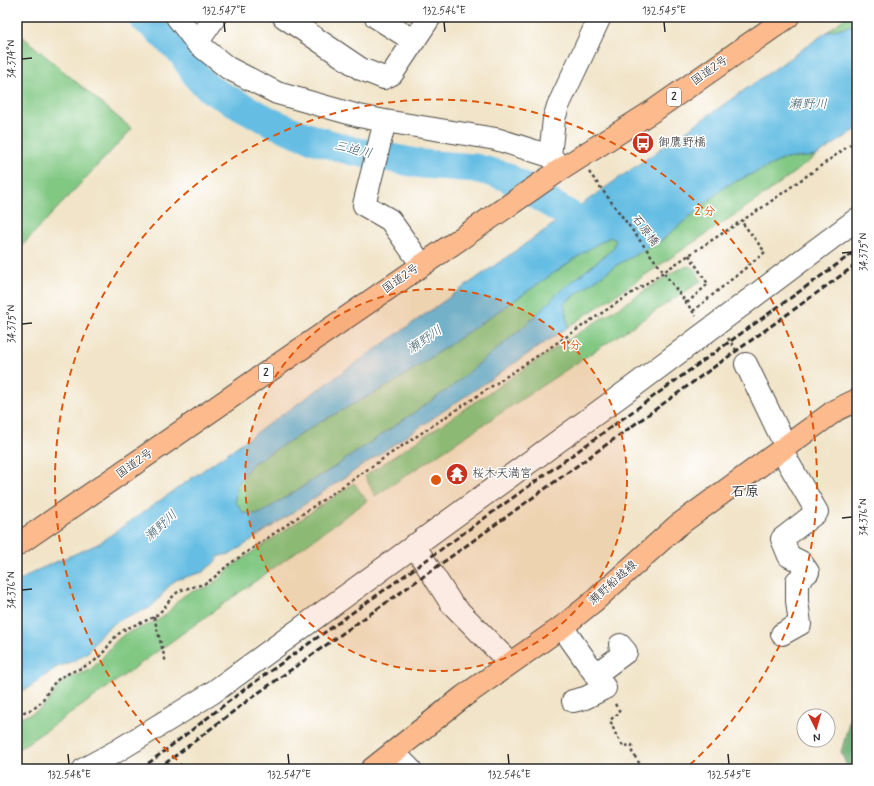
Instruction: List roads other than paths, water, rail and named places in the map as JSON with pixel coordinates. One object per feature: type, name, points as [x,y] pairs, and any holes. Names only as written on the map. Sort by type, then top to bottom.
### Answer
[{"type":"main road","name":"国道2号","points":[[17,545],[515,201],[556,165],[656,109],[788,17]]},
{"type":"main road","name":"瀬野船越線","points":[[372,769],[437,716],[562,627],[593,602],[677,526],[836,410],[857,400]]},
{"type":"street","points":[[177,17],[197,43],[228,68],[277,93],[359,116],[384,126],[496,139],[556,165],[554,119],[558,106],[600,17]]},
{"type":"street","points":[[197,43],[215,17]]},
{"type":"street","points":[[284,17],[362,70],[384,78],[392,74],[430,17]]},
{"type":"street","points":[[376,17],[414,41]]},
{"type":"street","points":[[384,126],[364,205],[390,220],[422,265]]},
{"type":"street","points":[[84,769],[117,751],[212,693],[414,545],[641,382],[857,219]]},
{"type":"street","points":[[746,364],[784,448],[817,512],[782,539],[789,556],[801,562],[808,572],[797,581],[797,601],[800,624],[782,634]]},
{"type":"street","points":[[414,545],[451,603],[510,663]]},
{"type":"street","points":[[562,627],[600,681]]},
{"type":"street","points":[[573,701],[585,698],[626,652],[620,645]]},
{"type":"street","points":[[394,752],[410,769]]},
{"type":"water","name":"瀬野川","points":[[857,24],[857,129],[816,156],[784,159],[726,186],[662,240],[615,266],[564,303],[568,327],[231,554],[219,556],[214,563],[203,572],[176,580],[166,589],[150,608],[128,616],[113,624],[99,636],[89,651],[74,661],[57,667],[30,687],[17,693],[17,583],[35,571],[98,544],[827,32]],"holes":[[[610,237],[616,240],[613,249],[558,293],[528,323],[450,388],[336,466],[259,514],[243,513],[235,501],[236,486],[252,464],[322,421],[395,382],[592,247]]]},
{"type":"waterway","name":"三迫川","points":[[142,17],[182,53],[199,79],[213,91],[273,123],[312,139],[353,151],[422,164],[475,168],[505,176],[591,228]]},
{"type":"railway","points":[[141,769],[245,689],[857,250]]},
{"type":"railway","points":[[158,769],[251,698],[431,571],[857,264]]},
{"type":"place","name":"御鷹野橋","points":[[643,143]]},
{"type":"place","name":"桜木天満宮","points":[[457,474]]},
{"type":"district","name":"石原","points":[[745,492]]}]
